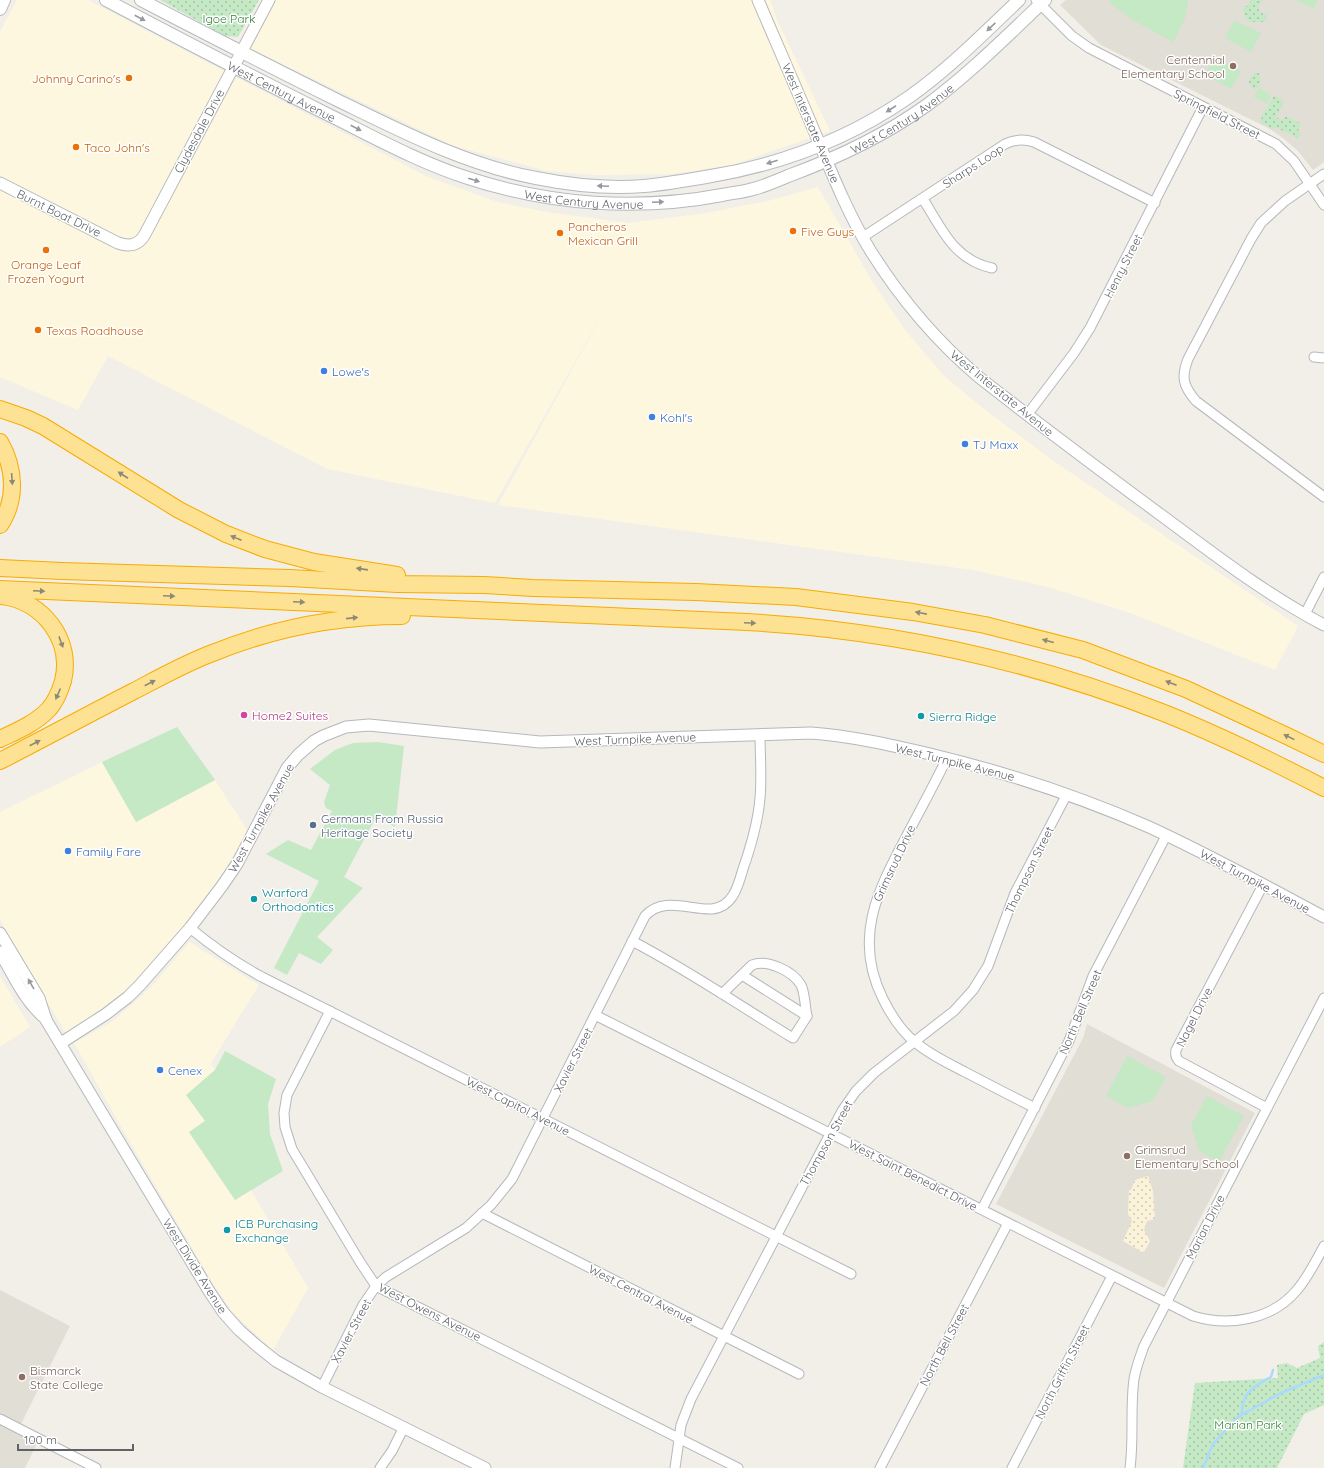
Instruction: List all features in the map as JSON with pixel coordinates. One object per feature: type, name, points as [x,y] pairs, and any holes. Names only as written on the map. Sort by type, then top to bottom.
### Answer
[{"type":"highway","points":[[0,409],[26,418],[55,433],[179,510],[226,534],[264,549],[314,562],[417,578],[484,585],[796,597],[913,612],[985,626],[1083,650],[1186,689],[1324,754]]},
{"type":"highway","points":[[0,442],[8,456],[13,480],[10,504],[0,525]]},
{"type":"highway","points":[[0,568],[290,578],[397,584],[484,585]]},
{"type":"highway","points":[[0,589],[728,621],[800,626],[876,635],[956,650],[1017,665],[1093,687],[1165,713],[1241,746],[1324,788]]},
{"type":"highway","points":[[0,595],[24,602],[37,610],[48,620],[59,637],[64,650],[66,663],[62,685],[50,708],[43,715],[24,728],[0,740]]},
{"type":"highway","points":[[0,761],[202,657],[259,637],[305,625],[340,620],[392,616],[602,621],[728,621]]},
{"type":"main road","name":"West Century Avenue","points":[[106,0],[233,67],[414,158],[478,181],[542,197],[606,203],[688,201],[753,189],[827,162],[875,138],[926,105],[966,72],[1040,1]]},
{"type":"main road","name":"West Century Avenue","points":[[141,0],[241,52],[415,138],[470,160],[516,174],[555,181],[593,185],[630,186],[688,180],[742,171],[821,146],[872,120],[921,88],[954,62],[1019,0]]},
{"type":"street","name":"Clydesdale Drive","points":[[118,242],[125,245],[132,245],[139,242],[143,238],[269,0]]},
{"type":"street","name":"West Interstate Avenue","points":[[758,0],[827,162],[863,238],[900,294],[933,334],[967,367],[1027,415],[1241,574],[1270,594],[1324,624]]},
{"type":"street","name":"Springfield Street","points":[[1040,1],[1072,36],[1089,48],[1276,144],[1294,162],[1324,205]]},
{"type":"street","name":"Henry Street","points":[[1027,415],[1074,353],[1090,328],[1203,107]]},
{"type":"street","name":"Sharps Loop","points":[[863,238],[1005,144],[1019,140],[1034,142],[1155,203]]},
{"type":"street","points":[[1324,174],[1309,183],[1277,207],[1256,231],[1188,358],[1184,376],[1185,384],[1196,401],[1324,497]]},
{"type":"street","name":"Burnt Boat Drive","points":[[0,184],[118,242]]},
{"type":"street","points":[[923,199],[957,251],[975,264],[992,268]]},
{"type":"street","points":[[1314,356],[1324,358]]},
{"type":"street","points":[[1305,614],[1324,577]]},
{"type":"street","name":"West Turnpike Avenue","points":[[61,1043],[106,1014],[128,997],[190,928],[237,864],[292,761],[314,741],[334,731],[358,725],[381,725],[540,742],[796,733],[841,736],[912,750],[948,758],[1004,774],[1067,794],[1108,810],[1166,836],[1324,917]]},
{"type":"street","name":"Xavier Street","points":[[322,1387],[363,1305],[376,1286],[386,1277],[458,1234],[499,1196],[512,1179],[645,916],[657,908],[672,905],[706,909],[716,908],[725,904],[734,894],[752,843],[758,817],[761,790],[760,734]]},
{"type":"street","name":"Grimsrud Drive","points":[[948,758],[883,882],[875,902],[870,924],[870,953],[877,985],[892,1014],[915,1042],[936,1057],[1035,1108]]},
{"type":"street","name":"Thompson Street","points":[[675,1468],[679,1438],[688,1407],[842,1111],[856,1091],[874,1073],[957,1008],[979,982],[992,957],[1015,893],[1067,794]]},
{"type":"street","name":"North Bell Street","points":[[982,1209],[1073,1033],[1097,970],[1166,836]]},
{"type":"street","name":"Nagel Drive","points":[[1262,885],[1175,1053],[1179,1061],[1267,1108]]},
{"type":"street","name":"West Capitol Avenue","points":[[190,928],[232,961],[851,1274]]},
{"type":"street","name":"West Divide Avenue","points":[[0,933],[39,998],[44,1009],[46,1020]]},
{"type":"street","points":[[632,941],[654,952],[722,994],[794,1038],[807,1016],[802,986],[791,975],[774,965],[759,962],[752,965],[722,994]]},
{"type":"street","name":"West Divide Avenue","points":[[0,952],[31,1004],[46,1020],[61,1043],[208,1291],[223,1312],[239,1330],[265,1353],[287,1368],[485,1468]]},
{"type":"street","points":[[742,975],[807,1016]]},
{"type":"street","name":"Marian Drive","points":[[1130,1468],[1133,1388],[1137,1367],[1146,1341],[1324,998]]},
{"type":"street","name":"West Owens Avenue","points":[[330,1011],[287,1095],[284,1113],[285,1127],[292,1149],[376,1286],[738,1468]]},
{"type":"street","name":"West Saint Benedict Drive","points":[[595,1015],[1193,1316],[1216,1321],[1238,1321],[1258,1316],[1276,1307],[1296,1292],[1311,1271],[1323,1249]]},
{"type":"street","name":"West Central Avenue","points":[[482,1213],[799,1374]]},
{"type":"street","name":"North Bell Street","points":[[880,1468],[1008,1223]]},
{"type":"street","name":"North Griffin Street","points":[[1012,1468],[1112,1276]]},
{"type":"street","points":[[0,1419],[96,1468]]},
{"type":"street","points":[[380,1468],[392,1451],[404,1427]]},
{"type":"shaded area","points":[[17,0],[88,0],[426,176],[497,202],[546,212],[628,223],[700,214],[768,201],[818,187],[873,283],[905,330],[944,376],[989,413],[1055,462],[1298,626],[1275,670],[1130,613],[1048,587],[973,570],[498,505],[609,302],[495,503],[327,469],[108,356],[78,410],[0,377],[0,32]]},
{"type":"shaded area","points":[[273,0],[770,0],[777,20],[830,131],[732,165],[671,174],[595,175],[547,171],[454,146],[248,48]]},
{"type":"shaded area","name":"Centennial Elementary School","points":[[1066,0],[1324,0],[1324,162],[1313,170],[1298,151],[1268,128],[1101,45],[1060,5]]},
{"type":"shaded area","points":[[102,762],[136,822],[215,780],[248,831],[222,874],[198,909],[139,979],[122,994],[66,1034],[0,920],[0,812]]},
{"type":"shaded area","points":[[189,942],[259,985],[211,1063],[215,1070],[187,1095],[206,1121],[189,1133],[235,1200],[251,1190],[308,1288],[273,1350],[233,1313],[215,1287],[74,1043],[110,1023],[136,1001],[154,984]]},
{"type":"shaded area","points":[[0,976],[30,1027],[0,1047]]},
{"type":"shaded area","name":"Grimsrud Elementary School","points":[[1087,1024],[1255,1113],[1164,1288],[996,1204],[1083,1038]]},
{"type":"shaded area","name":"Bismarck State College","points":[[0,1290],[70,1326],[19,1428],[39,1439],[25,1468],[0,1468]]},
{"type":"green space","name":"Igoe Park","points":[[160,0],[259,0],[238,37],[225,36]]},
{"type":"green space","points":[[1109,0],[1188,0],[1185,19],[1173,42],[1131,19],[1110,3]]},
{"type":"green space","points":[[1250,0],[1263,0],[1258,7],[1260,13],[1267,14],[1264,22],[1250,22],[1246,19],[1243,9],[1251,2]]},
{"type":"green space","points":[[1296,0],[1318,0],[1314,9]]},
{"type":"green space","points":[[1234,20],[1261,33],[1251,52],[1225,38]]},
{"type":"green space","points":[[1214,57],[1241,71],[1231,89],[1205,75]]},
{"type":"green space","points":[[1255,73],[1259,73],[1260,84],[1258,88],[1255,89],[1250,86],[1249,81],[1251,76]]},
{"type":"green space","points":[[1259,88],[1271,95],[1267,104],[1254,97]]},
{"type":"green space","points":[[1274,95],[1284,101],[1276,117],[1281,120],[1287,116],[1301,124],[1298,131],[1301,135],[1296,139],[1292,135],[1277,128],[1273,129],[1261,123],[1262,114]]},
{"type":"green space","points":[[177,727],[215,780],[136,822],[102,762]]},
{"type":"green space","points":[[378,742],[404,746],[395,827],[376,817],[344,877],[363,888],[317,937],[333,950],[321,964],[299,953],[287,975],[274,968],[319,881],[266,854],[288,840],[311,850],[332,811],[326,808],[324,802],[330,785],[310,769],[335,750],[353,743]]},
{"type":"green space","points":[[225,1051],[276,1079],[268,1104],[270,1134],[283,1171],[235,1200],[189,1132],[205,1121],[186,1095],[215,1070]]},
{"type":"green space","points":[[1127,1056],[1166,1077],[1153,1101],[1128,1108],[1106,1096]]},
{"type":"green space","points":[[1207,1096],[1244,1116],[1219,1162],[1199,1151],[1191,1125]]},
{"type":"green space","name":"Marian Park","points":[[1324,1342],[1324,1405],[1304,1414],[1277,1468],[1183,1468],[1195,1383],[1278,1378],[1277,1365],[1287,1363],[1297,1368],[1320,1358],[1318,1346]]},
{"type":"sand","points":[[1148,1176],[1153,1191],[1155,1219],[1147,1221],[1144,1230],[1150,1241],[1145,1251],[1142,1252],[1123,1241],[1132,1221],[1128,1214],[1129,1190],[1131,1190],[1135,1180]]},
{"type":"waterway","points":[[1242,1414],[1242,1406],[1247,1395],[1260,1383],[1271,1377],[1273,1370]]},
{"type":"waterway","points":[[1203,1468],[1213,1444],[1238,1417],[1279,1394],[1324,1375]]},
{"type":"place","name":"Centennial Elementary School","points":[[1233,66]]},
{"type":"place","name":"Johnny Carino's","points":[[129,78]]},
{"type":"place","name":"Taco John's","points":[[76,147]]},
{"type":"place","name":"Five Guys","points":[[793,231]]},
{"type":"place","name":"Pancheros Mexican Grill","points":[[560,233]]},
{"type":"place","name":"Orange Leaf Frozen Yogurt","points":[[46,250]]},
{"type":"place","name":"Texas Roadhouse","points":[[38,330]]},
{"type":"place","name":"Lowe's","points":[[324,371]]},
{"type":"place","name":"Kohl's","points":[[652,417]]},
{"type":"place","name":"TJ Maxx","points":[[965,444]]},
{"type":"place","name":"Home2 Suites","points":[[244,715]]},
{"type":"place","name":"Sierra Ridge","points":[[921,716]]},
{"type":"place","name":"Germans From Russia Heritage Society","points":[[313,825]]},
{"type":"place","name":"Family Fare","points":[[68,851]]},
{"type":"place","name":"Warford Orthodontics","points":[[254,899]]},
{"type":"place","name":"Cenex","points":[[160,1070]]},
{"type":"place","name":"Grimsrud Elementary School","points":[[1127,1156]]},
{"type":"place","name":"ICB Purchasing Exchange","points":[[227,1230]]},
{"type":"place","name":"Bismarck State College","points":[[22,1377]]}]
